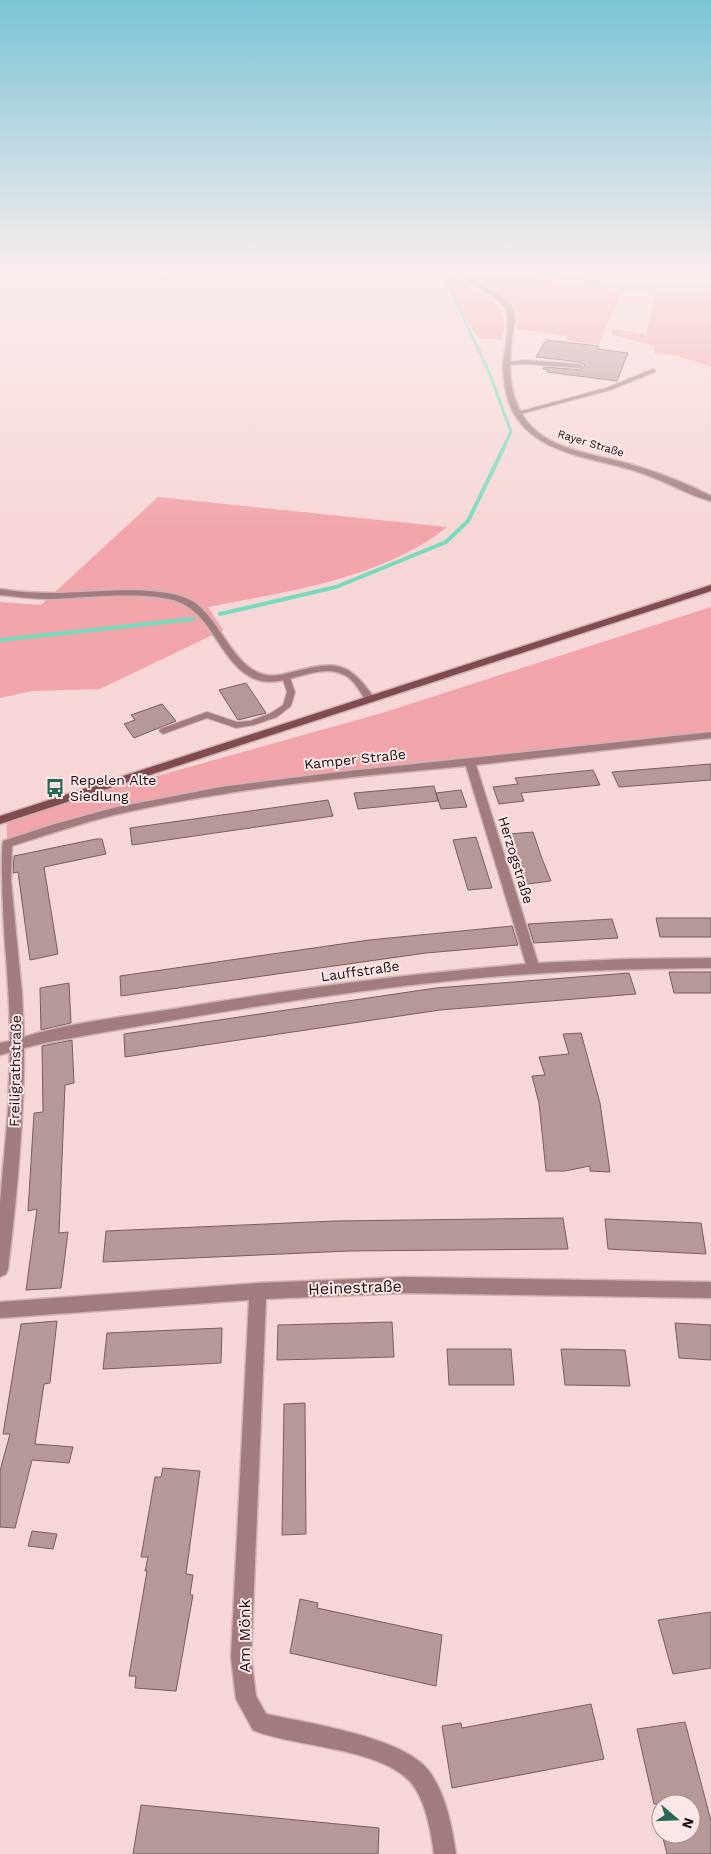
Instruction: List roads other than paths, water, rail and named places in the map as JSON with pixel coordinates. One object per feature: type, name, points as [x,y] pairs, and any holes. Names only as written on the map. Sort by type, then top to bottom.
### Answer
[{"type":"main road","points":[[0,820],[711,588]]},
{"type":"street","name":"Rayer Straße","points":[[506,361],[509,395],[517,413],[526,426],[540,438],[555,445],[651,474],[711,499]]},
{"type":"street","points":[[0,592],[35,595],[124,593],[172,597],[188,603],[202,614],[246,670],[259,677],[286,677],[324,668],[338,669],[352,676],[370,699]]},
{"type":"street","name":"Kamper Straße","points":[[7,844],[85,820],[174,797],[275,781],[470,763],[711,735]]},
{"type":"street","name":"Herzogstraße","points":[[470,763],[533,967]]},
{"type":"street","name":"Freiligrathstraße","points":[[0,1269],[14,1132],[18,1045],[13,958],[1,860],[7,844]]},
{"type":"street","name":"Lauffstraße","points":[[0,1048],[18,1045],[40,1037],[221,1007],[428,977],[533,967],[711,963]]},
{"type":"street","name":"Heinestraße","points":[[0,1310],[258,1291],[404,1285],[711,1290]]},
{"type":"street","name":"Am Mönk","points":[[258,1291],[241,1657],[246,1699],[260,1723],[387,1754],[416,1772],[430,1792],[445,1854]]},
{"type":"lane","points":[[506,364],[523,362],[580,366]]},
{"type":"lane","points":[[517,413],[608,389],[653,371]]},
{"type":"lane","points":[[163,731],[207,715],[236,725],[251,723],[274,715],[287,706],[291,692],[286,677]]},
{"type":"waterway","points":[[484,361],[511,432],[504,446]]},
{"type":"waterway","points":[[220,614],[336,587],[446,542],[468,521],[505,445]]},
{"type":"waterway","points":[[0,640],[193,619]]},
{"type":"place","name":"Repelen Alte Siedlung","points":[[55,788]]}]
